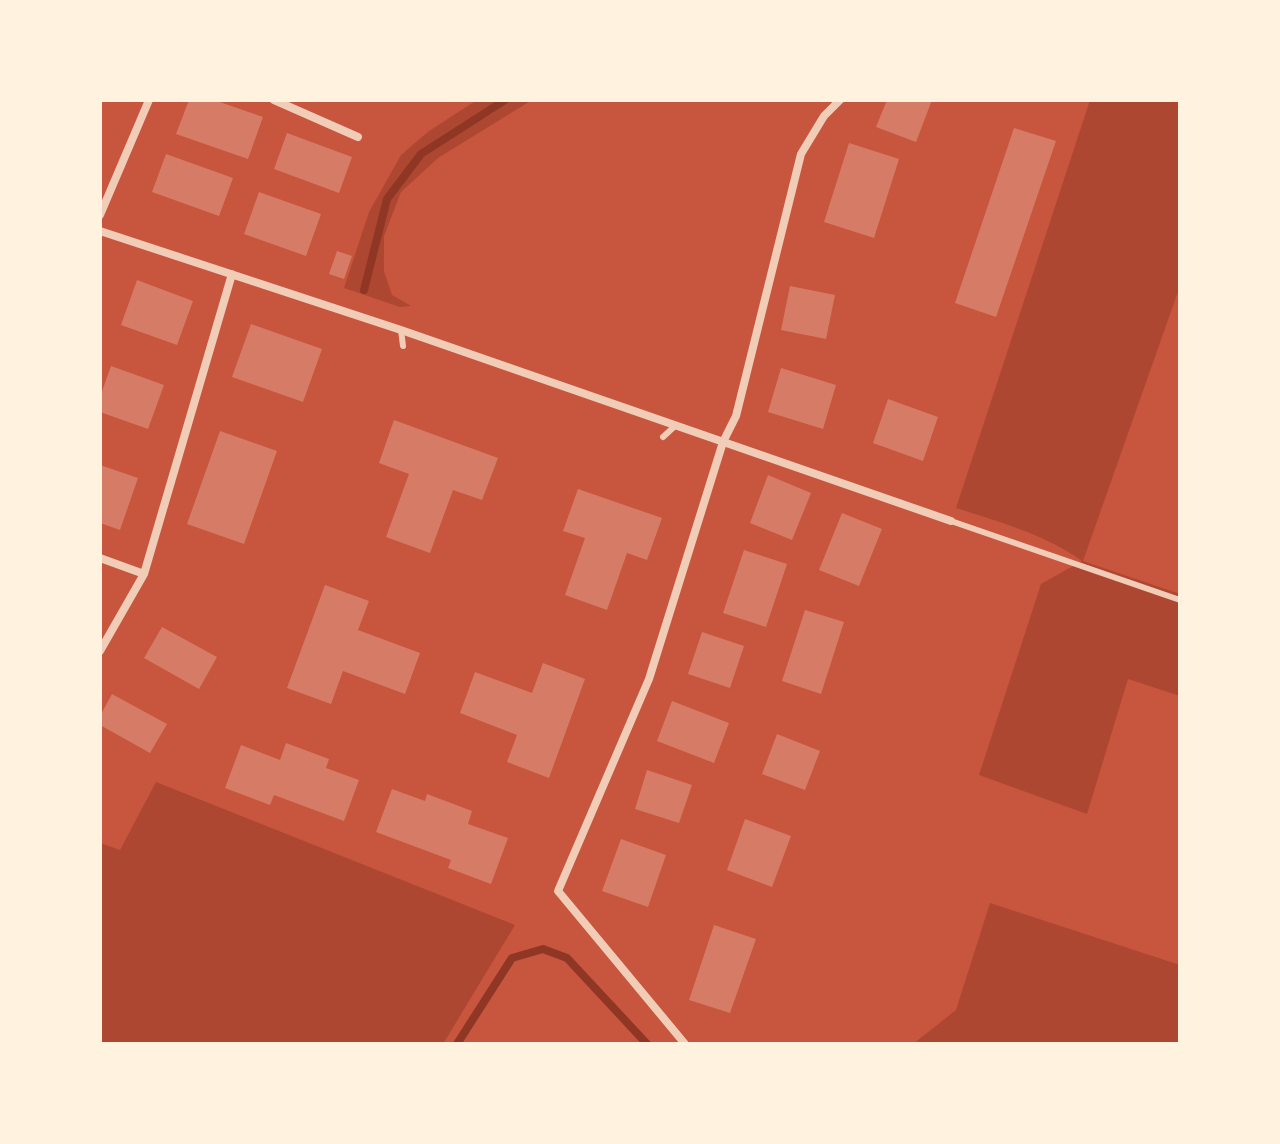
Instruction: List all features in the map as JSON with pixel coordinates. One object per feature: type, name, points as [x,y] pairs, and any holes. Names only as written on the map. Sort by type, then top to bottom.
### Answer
[{"type":"street","points":[[100,215],[149,100]]},
{"type":"street","points":[[274,100],[358,137]]},
{"type":"street","points":[[685,1044],[558,891],[649,679],[723,442],[736,416],[801,154],[824,116],[840,100]]},
{"type":"street","points":[[100,231],[401,330],[951,521]]},
{"type":"street","points":[[100,651],[144,574],[232,274]]},
{"type":"street","points":[[100,558],[144,574]]},
{"type":"lane","points":[[401,330],[403,346]]},
{"type":"lane","points":[[663,437],[675,426]]},
{"type":"lane","points":[[951,521],[1180,600]]},
{"type":"shaded area","points":[[477,100],[532,100],[438,158],[401,192],[384,236],[384,271],[392,295],[411,306],[400,307],[344,288],[369,212],[401,155],[429,131]]},
{"type":"shaded area","points":[[1090,100],[1180,100],[1180,286],[1083,561],[1180,594],[1180,696],[1128,679],[1087,814],[979,775],[1041,584],[1082,561],[1037,536],[956,508]]},
{"type":"shaded area","points":[[156,782],[515,925],[443,1044],[100,1044],[100,843],[120,850]]},
{"type":"shaded area","points":[[990,903],[1180,965],[1180,1044],[913,1044],[956,1010]]},
{"type":"building","points":[[189,100],[214,100],[263,117],[248,159],[176,134]]},
{"type":"building","points":[[887,100],[932,100],[916,142],[876,127]]},
{"type":"building","points":[[1014,128],[1056,141],[996,317],[955,303]]},
{"type":"building","points":[[287,133],[352,157],[339,193],[274,169]]},
{"type":"building","points":[[849,143],[899,159],[874,238],[824,222]]},
{"type":"building","points":[[166,154],[233,178],[219,216],[152,192]]},
{"type":"building","points":[[259,192],[321,214],[306,256],[244,234]]},
{"type":"building","points":[[337,251],[352,256],[344,279],[329,274]]},
{"type":"building","points":[[137,280],[193,301],[177,345],[121,325]]},
{"type":"building","points":[[790,286],[835,295],[826,339],[781,330]]},
{"type":"building","points":[[251,324],[322,349],[303,402],[232,377]]},
{"type":"building","points":[[111,366],[164,385],[148,429],[100,412],[100,397]]},
{"type":"building","points":[[781,368],[836,385],[823,429],[768,412]]},
{"type":"building","points":[[888,399],[938,417],[923,461],[873,443]]},
{"type":"building","points":[[394,420],[498,458],[482,500],[453,490],[430,553],[386,537],[409,474],[379,463]]},
{"type":"building","points":[[220,431],[277,451],[244,544],[187,524]]},
{"type":"building","points":[[100,465],[138,478],[120,530],[100,523]]},
{"type":"building","points":[[768,475],[811,493],[792,540],[750,523]]},
{"type":"building","points":[[578,489],[662,518],[647,560],[627,553],[607,610],[565,595],[585,538],[563,531]]},
{"type":"building","points":[[842,513],[882,529],[859,586],[819,570]]},
{"type":"building","points":[[744,550],[787,564],[766,627],[723,613]]},
{"type":"building","points":[[325,585],[369,601],[358,630],[420,653],[405,694],[343,671],[331,704],[287,688]]},
{"type":"building","points":[[805,610],[844,622],[821,694],[782,681]]},
{"type":"building","points":[[162,627],[217,657],[199,689],[144,658]]},
{"type":"building","points":[[702,632],[744,646],[730,688],[688,674]]},
{"type":"building","points":[[543,663],[585,679],[549,778],[507,762],[517,735],[460,713],[475,672],[532,693]]},
{"type":"building","points":[[112,694],[167,724],[150,753],[100,725],[100,716]]},
{"type":"building","points":[[672,701],[729,723],[714,763],[657,741]]},
{"type":"building","points":[[777,734],[820,751],[805,790],[762,774]]},
{"type":"building","points":[[286,743],[329,759],[326,768],[359,780],[344,821],[274,795],[270,805],[225,788],[241,745],[280,760]]},
{"type":"building","points":[[647,770],[692,785],[679,823],[635,809]]},
{"type":"building","points":[[392,789],[425,801],[427,794],[472,811],[468,824],[508,838],[491,884],[448,868],[451,860],[376,832]]},
{"type":"building","points":[[745,819],[791,836],[772,887],[727,870]]},
{"type":"building","points":[[621,839],[666,855],[648,907],[602,891]]},
{"type":"building","points":[[714,925],[756,939],[730,1013],[689,1000]]},
{"type":"waterway","points":[[364,290],[387,199],[421,154],[505,100]]},
{"type":"waterway","points":[[457,1044],[512,958],[543,949],[567,958],[647,1044]]}]
